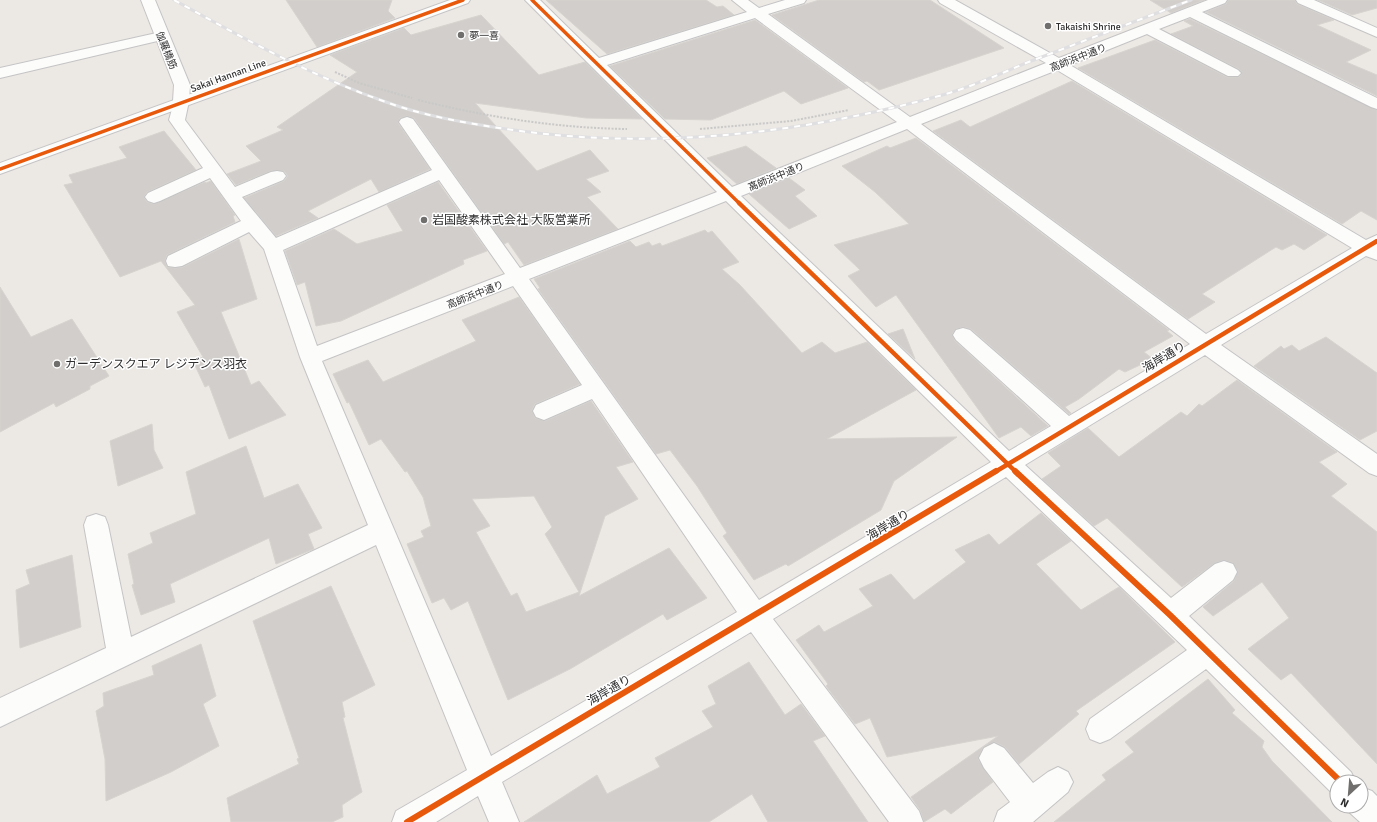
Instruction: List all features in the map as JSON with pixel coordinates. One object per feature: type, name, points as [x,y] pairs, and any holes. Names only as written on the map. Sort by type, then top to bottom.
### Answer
[{"type":"street","name":"伽羅橋筋","points":[[148,0],[161,36],[182,85],[181,102],[177,120],[252,223],[274,248]]},
{"type":"street","name":"Sakai Hannan Line","points":[[0,169],[181,102],[433,4],[463,0]]},
{"type":"street","points":[[532,0],[598,63],[729,194],[1008,464],[1170,615],[1333,774]]},
{"type":"street","points":[[739,0],[909,123],[1204,344],[1375,463]]},
{"type":"street","points":[[598,63],[799,0]]},
{"type":"street","points":[[945,0],[1058,64],[1373,248]]},
{"type":"street","name":"高師浜中通り","points":[[310,357],[518,277],[1220,0]]},
{"type":"street","points":[[1303,0],[1377,33]]},
{"type":"street","points":[[1191,12],[1377,104]]},
{"type":"street","points":[[1148,29],[1233,73]]},
{"type":"street","points":[[0,73],[161,36]]},
{"type":"street","points":[[407,122],[518,277],[755,616],[908,822]]},
{"type":"street","points":[[154,197],[213,170]]},
{"type":"street","points":[[442,172],[274,248],[310,357],[504,822]]},
{"type":"street","points":[[231,195],[277,176]]},
{"type":"street","points":[[175,260],[252,223]]},
{"type":"street","name":"海岸通り","points":[[407,822],[755,616],[1204,344],[1373,248]]},
{"type":"street","points":[[963,335],[1067,427]]},
{"type":"street","points":[[544,411],[596,388]]},
{"type":"street","points":[[96,525],[121,655]]},
{"type":"street","points":[[0,713],[382,530]]},
{"type":"street","points":[[1170,615],[1224,572]]},
{"type":"street","points":[[1100,729],[1207,652]]},
{"type":"street","points":[[994,758],[1020,813],[1058,782]]},
{"type":"street","points":[[1369,810],[1377,817]]},
{"type":"path","points":[[333,71],[373,87],[460,111],[542,124],[615,129],[704,129],[791,120],[881,103]]},
{"type":"building","points":[[286,0],[392,0],[388,11],[395,18],[317,47]]},
{"type":"building","points":[[546,0],[706,0],[717,7],[723,6],[734,15],[607,54]]},
{"type":"building","points":[[819,0],[930,0],[1004,48],[879,90],[867,81],[864,82],[772,15]]},
{"type":"building","points":[[1150,0],[1204,0],[1171,13]]},
{"type":"building","points":[[1228,0],[1295,0],[1297,4],[1334,20],[1317,25],[1371,50],[1346,62],[1377,75],[1377,96],[1206,12],[1226,4]]},
{"type":"building","points":[[1318,0],[1377,0],[1377,8],[1352,15]]},
{"type":"building","points":[[481,15],[539,75],[585,62],[642,119],[586,118],[475,103],[537,171],[590,150],[609,171],[586,179],[601,192],[587,197],[618,229],[524,265],[508,242],[504,244],[414,118],[407,116],[400,118],[398,123],[430,169],[379,192],[371,179],[308,211],[318,218],[276,236],[244,198],[284,181],[288,176],[284,171],[271,171],[236,185],[227,174],[261,161],[246,146],[283,130],[277,127],[357,72],[330,55],[404,28],[411,35]]},
{"type":"building","points":[[1190,19],[1377,110],[1377,220],[1361,211],[1342,224],[1078,68],[1155,40],[1227,77],[1239,77],[1242,73],[1239,69],[1171,34],[1193,26],[1184,21]]},
{"type":"building","points":[[755,20],[848,88],[801,104],[784,91],[711,120],[665,119],[610,66]]},
{"type":"building","points":[[1072,81],[1327,235],[1304,250],[1294,244],[1282,250],[1276,247],[1202,294],[1215,302],[1188,319],[933,131],[961,120],[970,127]]},
{"type":"building","points":[[164,131],[196,170],[147,192],[144,197],[147,202],[154,204],[205,182],[211,181],[235,215],[233,216],[235,222],[167,255],[165,260],[167,267],[183,267],[239,239],[257,299],[221,312],[251,385],[259,381],[286,415],[229,439],[209,385],[205,387],[193,361],[203,357],[177,312],[195,305],[161,261],[120,277],[64,185],[73,183],[69,175],[127,158],[119,147]]},
{"type":"building","points":[[916,138],[1169,330],[1167,331],[1173,336],[1144,352],[1153,359],[1125,372],[1119,369],[1079,399],[1065,407],[1071,413],[1069,414],[971,329],[963,327],[956,329],[952,334],[955,341],[1048,426],[1031,436],[1021,427],[999,438],[896,295],[876,307],[848,276],[860,270],[834,245],[909,224],[875,192],[842,166],[887,146],[890,148]]},
{"type":"building","points":[[746,146],[776,168],[737,184],[707,158]]},
{"type":"building","points":[[789,178],[805,190],[795,196],[817,216],[789,229],[749,194]]},
{"type":"building","points":[[438,182],[487,251],[463,260],[464,264],[341,321],[316,326],[305,282],[297,285],[285,251],[334,229],[357,244],[403,231],[387,205]]},
{"type":"building","points":[[705,230],[708,233],[712,231],[739,262],[722,269],[740,285],[802,353],[822,342],[835,353],[867,342],[916,390],[827,439],[957,437],[894,481],[881,510],[788,566],[786,564],[754,580],[723,536],[727,533],[697,486],[670,450],[656,454],[538,289],[540,288],[534,279],[630,241],[636,247],[649,242],[652,246],[660,243],[662,246]]},
{"type":"building","name":"ガーデンスクエア レジデンス羽衣","points":[[0,287],[31,337],[72,319],[109,376],[90,386],[90,389],[56,407],[54,403],[0,432]]},
{"type":"building","points":[[519,297],[580,384],[535,404],[532,410],[535,418],[545,421],[591,401],[633,462],[616,467],[638,499],[605,516],[579,596],[669,548],[707,598],[667,620],[663,614],[570,669],[508,700],[468,601],[451,610],[444,598],[432,603],[407,544],[424,537],[421,531],[431,526],[423,497],[407,471],[405,472],[381,439],[369,445],[349,402],[347,403],[333,374],[368,360],[383,382],[476,341],[462,320]],"holes":[[[534,496],[552,527],[545,534],[579,592],[526,612],[517,593],[511,596],[476,532],[490,526],[472,499]]]},
{"type":"building","points":[[903,329],[915,359],[888,334]]},
{"type":"building","points":[[1326,337],[1377,373],[1377,431],[1360,440],[1254,366],[1281,346],[1284,349],[1292,345],[1299,351]]},
{"type":"building","points":[[1237,380],[1337,452],[1319,462],[1347,484],[1331,496],[1377,532],[1377,764],[1291,673],[1281,680],[1248,649],[1289,618],[1262,582],[1213,616],[1203,607],[1234,581],[1238,571],[1233,563],[1224,560],[1215,563],[1182,587],[1107,518],[1094,526],[1042,479],[1061,466],[1048,453],[1088,428],[1119,457],[1181,412],[1187,416],[1199,404],[1202,406]]},
{"type":"building","points":[[152,424],[154,450],[163,468],[118,486],[110,441]]},
{"type":"building","points":[[246,446],[264,498],[298,484],[322,528],[308,534],[314,549],[276,564],[269,538],[170,584],[175,602],[141,615],[132,585],[134,584],[128,554],[153,543],[150,533],[196,514],[186,472]]},
{"type":"building","points":[[1041,513],[1071,541],[1036,564],[1081,610],[1119,587],[1175,642],[1076,711],[1079,714],[1019,764],[1005,747],[995,742],[983,747],[978,759],[993,782],[951,814],[945,809],[924,822],[920,810],[911,797],[998,736],[887,757],[870,718],[855,724],[826,686],[828,684],[796,640],[819,625],[824,632],[873,606],[859,589],[891,574],[914,600],[966,562],[955,550],[989,534],[999,545]]},
{"type":"building","points":[[72,555],[81,627],[20,648],[16,590],[30,584],[26,570]]},
{"type":"building","points":[[331,586],[375,685],[342,702],[345,717],[343,718],[362,792],[342,805],[343,817],[332,822],[231,822],[227,798],[299,764],[297,759],[299,758],[253,621]]},
{"type":"building","points":[[201,644],[216,696],[203,704],[219,746],[171,772],[106,801],[105,759],[96,711],[104,706],[103,693],[154,675],[152,666]]},
{"type":"building","points":[[749,662],[785,715],[801,704],[825,736],[813,741],[868,822],[768,822],[752,794],[709,822],[524,822],[597,775],[607,794],[660,767],[655,758],[713,727],[702,711],[716,704],[708,686]]},
{"type":"building","points":[[1208,679],[1235,710],[1232,713],[1264,741],[1262,747],[1272,761],[1332,822],[1054,822],[1106,780],[1102,775],[1134,752],[1125,742]]},
{"type":"railway","points":[[174,0],[278,56],[358,92],[400,107],[445,118],[506,129],[561,135],[617,138],[672,138],[728,135],[838,119],[892,108],[946,94],[986,80],[1026,63],[1191,0]]},
{"type":"cycle path","points":[[0,169],[463,0]]},
{"type":"cycle path","points":[[532,0],[729,194],[1008,464],[1170,615],[1333,774]]},
{"type":"cycle path","points":[[407,822],[755,616],[1377,241]]},
{"type":"place","name":"Takaishi Shrine","points":[[1048,26]]},
{"type":"place","name":"夢一喜","points":[[461,35]]},
{"type":"place","name":"岩国酸素株式会社 大阪営業所","points":[[424,220]]},
{"type":"place","name":"ガーデンスクエア レジデンス羽衣","points":[[57,364]]}]
